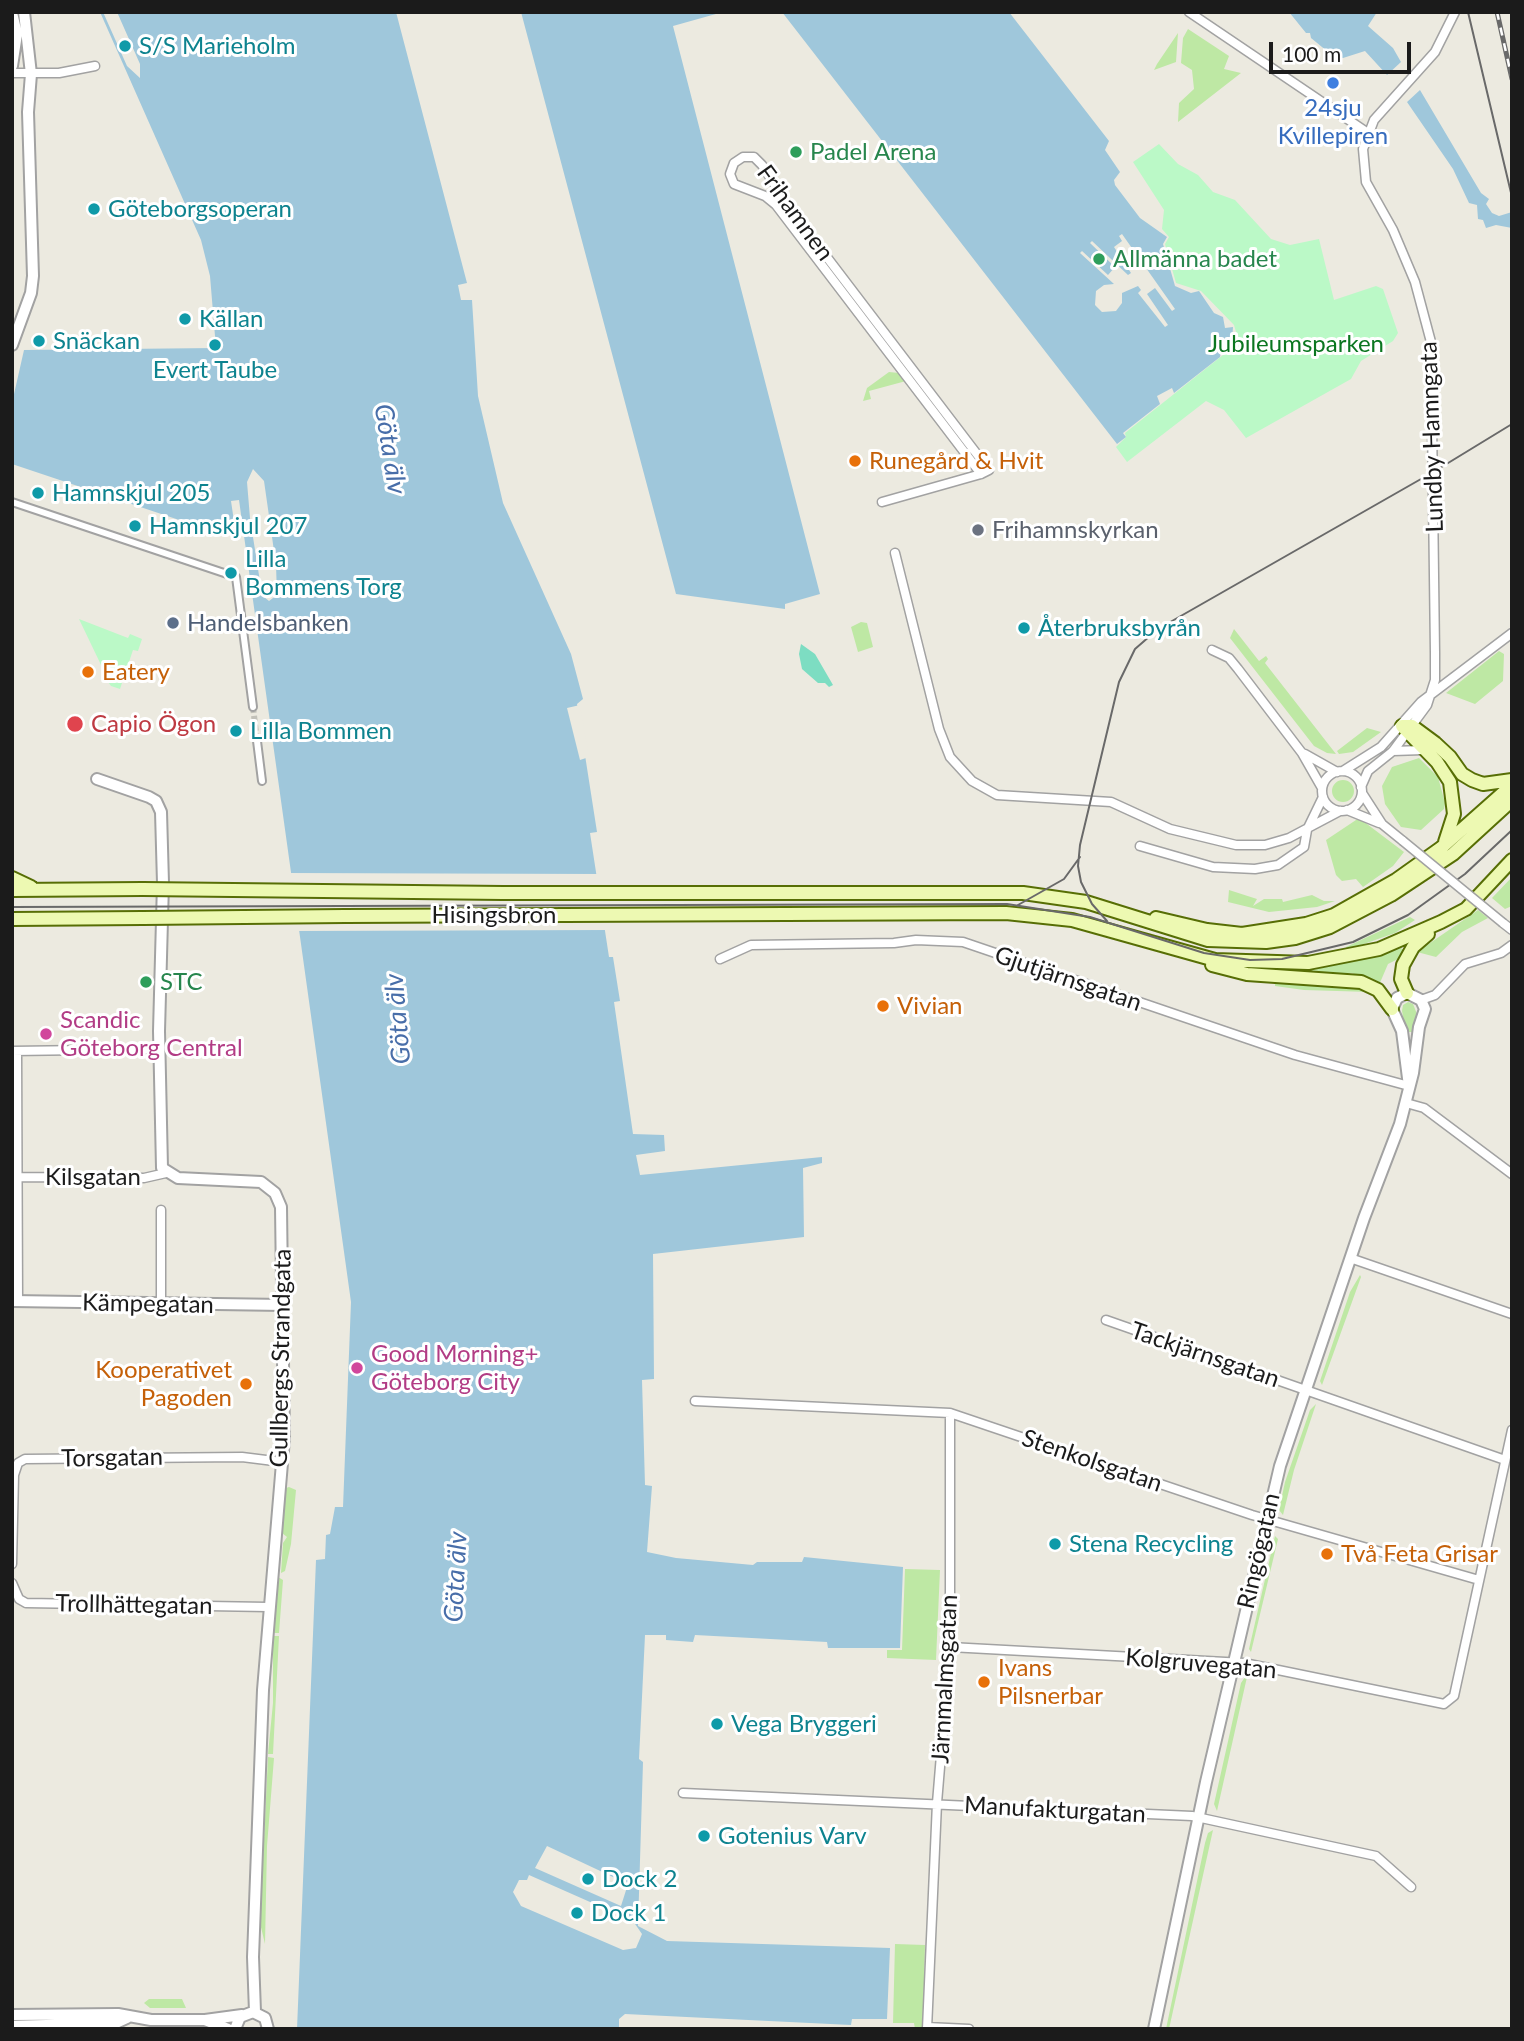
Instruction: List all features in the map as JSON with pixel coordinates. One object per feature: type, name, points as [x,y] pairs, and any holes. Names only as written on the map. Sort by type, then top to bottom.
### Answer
[{"type":"main road","points":[[1407,729],[1423,750],[1443,769],[1453,792],[1452,827],[1441,848]]},
{"type":"main road","points":[[1407,729],[1445,751],[1462,774],[1472,780],[1483,784],[1512,782]]},
{"type":"main road","points":[[1105,907],[1129,909],[1207,930],[1242,934],[1306,924],[1358,904],[1441,848],[1512,782]]},
{"type":"main road","points":[[1105,907],[1188,936],[1216,942],[1266,942],[1312,933],[1352,916],[1418,879],[1453,854],[1512,800]]},
{"type":"main road","points":[[1189,955],[1259,964],[1320,961],[1378,949],[1466,909],[1510,864]]},
{"type":"main road","name":"Hisingsbron","points":[[12,878],[38,890]]},
{"type":"main road","name":"Hisingsbron","points":[[12,890],[143,889],[327,893],[959,891],[1054,896],[1105,907]]},
{"type":"main road","name":"Hisingsbron","points":[[12,919],[961,912],[1047,916],[1072,920],[1189,955]]},
{"type":"main road","points":[[12,929],[27,919]]},
{"type":"main road","points":[[1407,993],[1401,979],[1405,960],[1413,947],[1441,922]]},
{"type":"main road","points":[[1189,955],[1203,962],[1247,974],[1362,982],[1378,990],[1392,1009]]},
{"type":"street","points":[[12,345],[31,293],[33,276],[28,112],[32,74],[24,12]]},
{"type":"street","points":[[1189,12],[1368,133]]},
{"type":"street","name":"Lundby Hamngata","points":[[1361,790],[1368,771],[1392,751],[1427,705],[1435,653],[1431,342],[1415,282],[1393,230],[1366,182],[1363,149],[1368,133],[1393,97],[1435,52],[1455,12]]},
{"type":"street","points":[[12,13],[17,34],[12,66]]},
{"type":"street","points":[[12,73],[84,71],[95,66]]},
{"type":"street","name":"Frihamnen","points":[[743,157],[754,158],[762,165],[788,205],[989,470],[981,474],[776,205],[734,184],[730,174],[734,163],[743,157]]},
{"type":"street","points":[[882,502],[981,474]]},
{"type":"street","points":[[12,502],[236,577],[253,707]]},
{"type":"street","points":[[895,554],[939,729],[950,757],[972,781],[997,795],[1111,802],[1170,829],[1237,845],[1265,845],[1307,831],[1357,804],[1361,790]]},
{"type":"street","name":"Lundby Hamngata","points":[[1430,696],[1512,633]]},
{"type":"street","points":[[1212,650],[1229,658],[1302,753],[1329,807],[1382,824]]},
{"type":"street","name":"Lundby Hamngata","points":[[1340,771],[1407,729]]},
{"type":"street","points":[[257,741],[262,780]]},
{"type":"street","points":[[1392,751],[1423,750]]},
{"type":"street","points":[[1302,753],[1355,776],[1382,824],[1512,930]]},
{"type":"street","points":[[1140,846],[1213,867],[1255,869],[1278,864],[1304,846],[1327,778],[1340,771]]},
{"type":"street","points":[[97,779],[156,801],[161,812],[163,883],[159,1049],[160,1163],[166,1173]]},
{"type":"street","name":"Gjutjärnsgatan","points":[[720,959],[751,945],[894,943],[942,939],[963,942],[1295,1055],[1409,1086]]},
{"type":"street","points":[[1392,1009],[1397,998],[1407,993],[1421,1000],[1435,995],[1465,964],[1475,958],[1501,953],[1512,946]]},
{"type":"street","name":"Ringögatan","points":[[1154,2029],[1265,1519],[1305,1390],[1406,1103],[1419,1027],[1424,1016],[1421,1000]]},
{"type":"street","name":"Ringögatan","points":[[1392,1009],[1402,1031],[1409,1086]]},
{"type":"street","points":[[15,1051],[159,1049]]},
{"type":"street","name":"Kilsgatan","points":[[15,1051],[19,1177],[15,1302]]},
{"type":"street","points":[[1406,1103],[1424,1108],[1512,1174]]},
{"type":"street","name":"Kilsgatan","points":[[19,1177],[144,1178],[166,1173]]},
{"type":"street","name":"Gullbergs Strandgata","points":[[166,1173],[188,1180],[248,1179],[271,1188],[281,1207],[284,1305],[282,1462],[268,1607],[253,1934],[255,2012]]},
{"type":"street","points":[[161,1210],[161,1305]]},
{"type":"street","points":[[1350,1258],[1512,1314]]},
{"type":"street","name":"Kämpegatan","points":[[15,1302],[284,1305]]},
{"type":"street","name":"Tackjärnsgatan","points":[[1106,1320],[1505,1460]]},
{"type":"street","name":"Stenkolsgatan","points":[[695,1401],[950,1413],[1265,1519],[1479,1580]]},
{"type":"street","name":"Järnmalmsgatan","points":[[927,2028],[937,1803],[950,1647],[950,1413]]},
{"type":"street","points":[[1479,1580],[1512,1430]]},
{"type":"street","name":"Torsgatan","points":[[13,1538],[13,1475],[18,1464],[25,1459],[242,1457],[282,1462]]},
{"type":"street","points":[[12,1564],[13,1538]]},
{"type":"street","name":"Kolgruvegatan","points":[[950,1647],[1234,1662],[1444,1704],[1454,1696],[1479,1580]]},
{"type":"street","name":"Trollhättegatan","points":[[12,1583],[19,1600],[26,1603],[268,1607]]},
{"type":"street","name":"Manufakturgatan","points":[[683,1793],[1199,1817],[1376,1856],[1411,1887]]},
{"type":"street","points":[[12,2015],[104,2013],[127,2018],[205,2020],[255,2012],[265,2018],[268,2029]]},
{"type":"street","points":[[235,2029],[242,2015]]},
{"type":"street","points":[[12,2026],[116,2023],[127,2018]]},
{"type":"street","points":[[205,2020],[228,2029]]},
{"type":"street","points":[[927,2028],[969,2029]]},
{"type":"green space","points":[[1188,29],[1229,56],[1224,69],[1241,73],[1178,122],[1179,103],[1194,89],[1192,70],[1181,63],[1183,38]]},
{"type":"green space","points":[[1178,33],[1176,62],[1154,70],[1157,64]]},
{"type":"green space","name":"Jubileumsparken","points":[[1159,144],[1178,164],[1198,175],[1213,192],[1235,200],[1271,239],[1290,245],[1319,239],[1334,300],[1376,286],[1383,289],[1398,333],[1393,341],[1361,361],[1351,379],[1246,438],[1224,410],[1206,401],[1127,462],[1116,447],[1126,437],[1125,433],[1233,347],[1238,339],[1234,325],[1201,291],[1176,283],[1165,244],[1169,237],[1162,229],[1164,210],[1133,162]]},
{"type":"green space","points":[[889,372],[899,373],[906,381],[869,391],[871,399],[863,401],[867,388]]},
{"type":"green space","points":[[79,619],[128,638],[130,634],[142,639],[138,651],[133,650],[120,689],[108,682],[114,678],[114,672],[110,667],[102,667]]},
{"type":"green space","points":[[861,622],[867,623],[873,647],[858,652],[851,627]]},
{"type":"green space","points":[[1234,629],[1259,661],[1266,656],[1268,659],[1265,663],[1336,754],[1327,753],[1314,746],[1230,638]]},
{"type":"green space","points":[[801,644],[815,654],[833,685],[829,687],[825,683],[818,683],[802,669],[799,654]]},
{"type":"green space","points":[[1499,651],[1504,654],[1503,681],[1475,704],[1446,693]]},
{"type":"green space","points":[[1367,728],[1381,732],[1353,752],[1339,754],[1337,751]]},
{"type":"green space","points":[[1419,758],[1438,777],[1445,803],[1444,809],[1421,830],[1401,827],[1385,804],[1382,786],[1392,767]]},
{"type":"green space","points":[[1343,780],[1351,783],[1354,791],[1351,799],[1343,802],[1335,799],[1332,791],[1335,783]]},
{"type":"green space","points":[[1359,818],[1404,852],[1393,866],[1363,887],[1356,879],[1342,881],[1336,875],[1326,840]]},
{"type":"green space","points":[[1512,877],[1512,906],[1505,909],[1492,898]]},
{"type":"green space","points":[[1229,890],[1257,899],[1253,906],[1264,899],[1282,899],[1283,902],[1312,895],[1324,901],[1335,901],[1317,907],[1269,912],[1228,902]]},
{"type":"green space","points":[[1478,910],[1488,918],[1462,932],[1436,957],[1417,952]]},
{"type":"green space","points":[[1410,917],[1415,920],[1395,933],[1347,950],[1346,947]]},
{"type":"green space","points":[[1401,948],[1404,950],[1400,958],[1388,964],[1379,985],[1352,973],[1330,976],[1270,970],[1352,962]]},
{"type":"green space","points":[[1275,981],[1349,983],[1370,992],[1304,990],[1275,986]]},
{"type":"green space","points":[[1408,1002],[1413,1004],[1417,1014],[1412,1032],[1406,1032],[1402,1011],[1403,1005]]},
{"type":"green space","points":[[1360,1275],[1322,1385],[1320,1381],[1350,1292]]},
{"type":"green space","points":[[1316,1404],[1294,1470],[1283,1515],[1279,1510],[1285,1482],[1310,1410]]},
{"type":"green space","points":[[286,1488],[296,1490],[291,1544],[285,1571],[281,1573],[283,1543],[287,1537],[282,1533]]},
{"type":"green space","points":[[1275,1536],[1278,1539],[1251,1652],[1249,1649]]},
{"type":"green space","points":[[905,1569],[940,1570],[936,1660],[887,1658],[887,1650],[902,1650]]},
{"type":"green space","points":[[278,1577],[283,1580],[279,1633],[273,1633]]},
{"type":"green space","points":[[273,1636],[279,1636],[273,1754],[268,1754],[273,1703]]},
{"type":"green space","points":[[1247,1674],[1253,1675],[1252,1678],[1247,1677],[1217,1811],[1214,1804],[1241,1683]]},
{"type":"green space","points":[[268,1757],[274,1758],[267,1846],[265,1944],[260,1923]]},
{"type":"green space","points":[[1213,1830],[1169,2029],[1166,2029],[1205,1843],[1208,1833]]},
{"type":"green space","points":[[895,1944],[925,1945],[923,2029],[915,2029],[914,2023],[893,2023]]},
{"type":"green space","points":[[149,1999],[182,1999],[186,2008],[150,2008],[144,2003]]},
{"type":"water","name":"Göta älv","points":[[100,12],[103,12],[127,66],[140,78],[140,64],[117,12],[396,12],[467,283],[458,285],[461,300],[472,300],[478,396],[503,503],[571,654],[583,699],[577,704],[597,832],[590,833],[609,957],[613,957],[620,1001],[614,1002],[633,1134],[664,1135],[665,1151],[636,1155],[640,1175],[822,1157],[822,1163],[803,1168],[804,1237],[653,1254],[654,1379],[642,1380],[645,1485],[652,1486],[647,1552],[676,1558],[753,1565],[757,1562],[802,1562],[804,1557],[903,1567],[900,1648],[828,1648],[827,1642],[695,1635],[693,1642],[666,1640],[666,1635],[645,1635],[639,1759],[643,1762],[638,1926],[667,1941],[890,1948],[887,2019],[852,2019],[851,2025],[625,2014],[619,2019],[619,2029],[297,2029],[316,1560],[325,1559],[326,1535],[330,1534],[335,1507],[343,1507],[351,1302],[239,500],[231,501],[235,528],[215,532],[12,464],[12,403],[24,350],[216,348],[210,276],[201,240]],"holes":[[[253,469],[264,481],[276,565],[277,595],[269,601],[264,597],[261,588],[250,518],[247,482]],[[547,1846],[628,1884],[621,1906],[535,1868]],[[529,1875],[633,1921],[642,1934],[636,1948],[623,1950],[521,1906],[513,1892],[519,1880],[527,1880]]]},
{"type":"water","points":[[521,12],[723,12],[673,26],[820,594],[785,604],[785,609],[676,594]]},
{"type":"water","points":[[782,12],[1009,12],[1109,141],[1105,150],[1120,172],[1114,180],[1115,185],[1140,218],[1167,237],[1163,244],[1175,286],[1191,293],[1199,291],[1214,313],[1223,317],[1225,328],[1233,327],[1232,341],[1223,341],[1220,357],[1174,393],[1172,388],[1157,396],[1160,404],[1123,433],[1126,437],[1117,444]]},
{"type":"water","points":[[1289,12],[1377,12],[1368,26],[1393,48],[1401,62],[1387,75],[1365,51],[1343,58],[1333,56],[1311,38],[1310,33],[1306,33]]},
{"type":"water","points":[[1420,90],[1481,193],[1489,199],[1486,204],[1492,213],[1499,216],[1512,212],[1512,228],[1496,225],[1486,228],[1483,220],[1478,219],[1477,205],[1469,203],[1453,169],[1407,102]]},
{"type":"pier","points":[[1122,234],[1175,309],[1172,311],[1155,288],[1147,294],[1168,325],[1165,327],[1138,293],[1141,290],[1138,286],[1122,293],[1122,303],[1116,311],[1102,312],[1095,305],[1096,291],[1104,285],[1114,284],[1080,253],[1082,251],[1108,275],[1115,267],[1090,243],[1092,241],[1128,275],[1131,273],[1114,247],[1122,241],[1119,236]]},
{"type":"pier","points":[[580,705],[589,757],[580,760],[567,708]]},
{"type":"pier","points":[[288,873],[600,874],[608,930],[296,931]]},
{"type":"tunnel","points":[[253,707],[257,741]]},
{"type":"tram line","points":[[1468,12],[1512,197]]},
{"type":"tram line","points":[[1107,921],[1092,904],[1081,882],[1078,866],[1080,845],[1119,682],[1135,649],[1158,629],[1512,424]]},
{"type":"tram line","points":[[12,907],[1007,904],[1090,917],[1204,953],[1250,960],[1282,959],[1353,942],[1408,915],[1465,874],[1512,830]]},
{"type":"tram line","points":[[1018,905],[1064,879],[1080,857]]},
{"type":"railway","points":[[1497,12],[1512,79]]},
{"type":"place","name":"S/S Marieholm","points":[[125,46]]},
{"type":"place","name":"24sju Kvillepiren","points":[[1333,83]]},
{"type":"place","name":"Padel Arena","points":[[796,152]]},
{"type":"place","name":"Göteborgsoperan","points":[[94,209]]},
{"type":"place","name":"Allmänna badet","points":[[1099,259]]},
{"type":"place","name":"Källan","points":[[185,319]]},
{"type":"place","name":"Snäckan","points":[[39,341]]},
{"type":"place","name":"Evert Taube","points":[[215,345]]},
{"type":"place","name":"Runegård & Hvit","points":[[855,461]]},
{"type":"place","name":"Hamnskjul 205","points":[[38,493]]},
{"type":"place","name":"Hamnskjul 207","points":[[135,526]]},
{"type":"place","name":"Frihamnskyrkan","points":[[978,530]]},
{"type":"place","name":"Lilla Bommens Torg","points":[[231,573]]},
{"type":"place","name":"Handelsbanken","points":[[173,623]]},
{"type":"place","name":"Återbruksbyrån","points":[[1024,628]]},
{"type":"place","name":"Eatery","points":[[88,672]]},
{"type":"place","name":"Capio Ögon","points":[[75,724]]},
{"type":"place","name":"Lilla Bommen","points":[[236,731]]},
{"type":"place","name":"STC","points":[[146,982]]},
{"type":"place","name":"Vivian","points":[[883,1006]]},
{"type":"place","name":"Scandic Göteborg Central","points":[[46,1034]]},
{"type":"place","name":"Good Morning+ Göteborg City","points":[[357,1368]]},
{"type":"place","name":"Kooperativet Pagoden","points":[[246,1384]]},
{"type":"place","name":"Stena Recycling","points":[[1055,1544]]},
{"type":"place","name":"Två Feta Grisar","points":[[1327,1554]]},
{"type":"place","name":"Ivans Pilsnerbar","points":[[984,1682]]},
{"type":"place","name":"Vega Bryggeri","points":[[717,1724]]},
{"type":"place","name":"Gotenius Varv","points":[[704,1836]]},
{"type":"place","name":"Dock 2","points":[[588,1879]]},
{"type":"place","name":"Dock 1","points":[[577,1913]]}]
